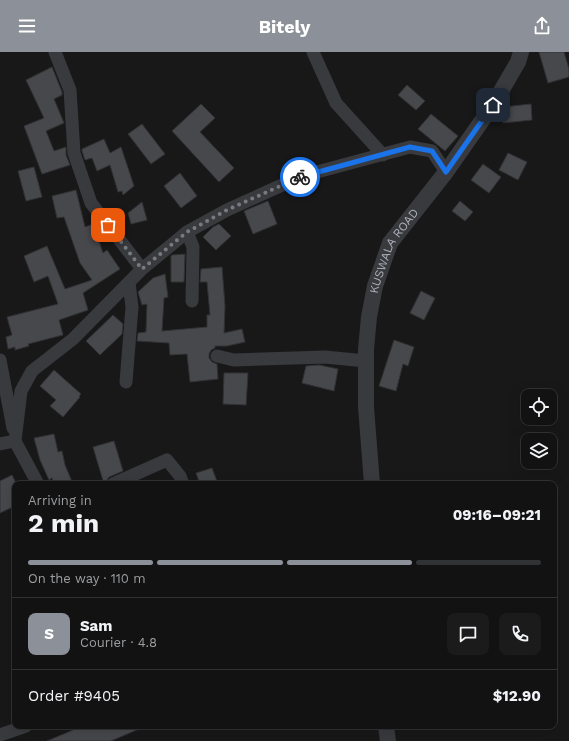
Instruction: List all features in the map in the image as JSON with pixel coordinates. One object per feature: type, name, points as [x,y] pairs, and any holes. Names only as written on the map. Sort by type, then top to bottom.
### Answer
[{"type":"street","points":[[56,52],[70,90],[74,153],[91,203],[142,269]]},
{"type":"street","points":[[313,52],[336,103],[383,155]]},
{"type":"street","name":"KUSWALA ROAD","points":[[372,481],[366,407],[366,361],[369,317],[375,286],[390,243],[446,172],[493,105],[518,62],[521,52]]},
{"type":"street","points":[[15,441],[21,391],[32,371],[73,339],[142,269],[187,232],[227,210],[302,176],[410,147],[432,151],[446,172]]},
{"type":"street","points":[[187,232],[193,247],[192,301]]},
{"type":"street","points":[[126,382],[132,307],[128,283]]},
{"type":"street","points":[[217,356],[234,360],[325,358],[366,361]]},
{"type":"street","points":[[0,360],[15,441],[36,481]]},
{"type":"street","points":[[0,444],[15,441]]},
{"type":"street","points":[[120,481],[168,460],[182,481]]},
{"type":"street","points":[[0,735],[17,729]]},
{"type":"street","points":[[386,729],[388,741]]},
{"type":"building","points":[[539,52],[564,52],[569,69],[569,77],[548,83]]},
{"type":"building","points":[[52,67],[62,92],[62,95],[54,99],[64,123],[46,131],[54,151],[66,147],[66,155],[70,165],[42,174],[24,126],[44,118],[26,80]]},
{"type":"building","points":[[407,85],[425,101],[416,110],[398,95]]},
{"type":"building","points":[[201,104],[215,118],[200,132],[234,168],[219,182],[172,131]]},
{"type":"building","points":[[531,104],[532,120],[503,123],[503,107]]},
{"type":"building","points":[[431,114],[458,136],[445,151],[418,129]]},
{"type":"building","points":[[142,124],[165,154],[151,164],[128,134]]},
{"type":"building","points":[[104,139],[110,153],[121,147],[134,186],[123,195],[122,191],[118,192],[110,165],[97,171],[92,158],[85,160],[82,149]]},
{"type":"building","points":[[508,153],[527,162],[518,180],[499,170]]},
{"type":"building","points":[[483,164],[501,177],[489,193],[471,180]]},
{"type":"building","points":[[34,167],[42,197],[26,201],[18,171]]},
{"type":"building","points":[[180,173],[197,196],[181,208],[164,186]]},
{"type":"building","points":[[76,190],[85,227],[93,224],[103,253],[107,250],[120,269],[83,293],[88,310],[59,320],[63,335],[28,344],[29,346],[15,350],[15,347],[8,349],[6,337],[12,335],[7,317],[58,304],[48,276],[34,282],[24,256],[47,246],[65,289],[92,280],[80,263],[64,217],[57,218],[52,196]]},
{"type":"building","points":[[268,201],[277,224],[253,234],[244,211]]},
{"type":"building","points":[[460,201],[473,212],[465,221],[452,211]]},
{"type":"building","points":[[142,202],[147,220],[131,224],[128,213]]},
{"type":"building","points":[[219,224],[231,236],[216,250],[203,237],[213,227]]},
{"type":"building","points":[[185,254],[184,282],[171,282],[171,256]]},
{"type":"building","points":[[222,267],[225,306],[224,333],[242,329],[245,342],[227,346],[215,346],[209,354],[209,358],[212,362],[217,364],[218,379],[190,382],[187,354],[170,355],[169,343],[137,341],[138,333],[146,332],[147,304],[142,305],[138,292],[153,278],[165,274],[168,297],[164,298],[162,331],[207,327],[207,315],[210,315],[207,282],[200,282],[201,269]]},
{"type":"building","points":[[421,291],[435,298],[424,320],[410,313]]},
{"type":"building","points":[[113,315],[123,324],[122,334],[100,355],[86,341]]},
{"type":"building","points":[[394,340],[414,347],[408,366],[403,364],[396,391],[379,386]]},
{"type":"building","points":[[319,365],[338,369],[334,391],[302,383],[306,366]]},
{"type":"building","points":[[54,370],[81,394],[63,417],[50,406],[56,400],[40,386]]},
{"type":"building","points":[[224,373],[248,373],[246,405],[223,404]]},
{"type":"building","points":[[54,434],[58,452],[62,451],[65,465],[72,481],[53,481],[52,478],[49,480],[40,460],[34,438]]},
{"type":"building","points":[[114,441],[123,471],[109,477],[106,481],[103,481],[93,447]]},
{"type":"building","points":[[212,468],[217,481],[199,481],[196,473]]},
{"type":"building","points":[[12,475],[15,481],[12,481],[12,507],[0,513],[0,481]]},
{"type":"building","points":[[139,729],[111,741],[47,741],[73,730]]},
{"type":"way so far","points":[[108,225],[142,269],[187,232],[227,210],[300,177]]},
{"type":"route","points":[[300,177],[410,147],[432,151],[446,172],[493,105]]}]
